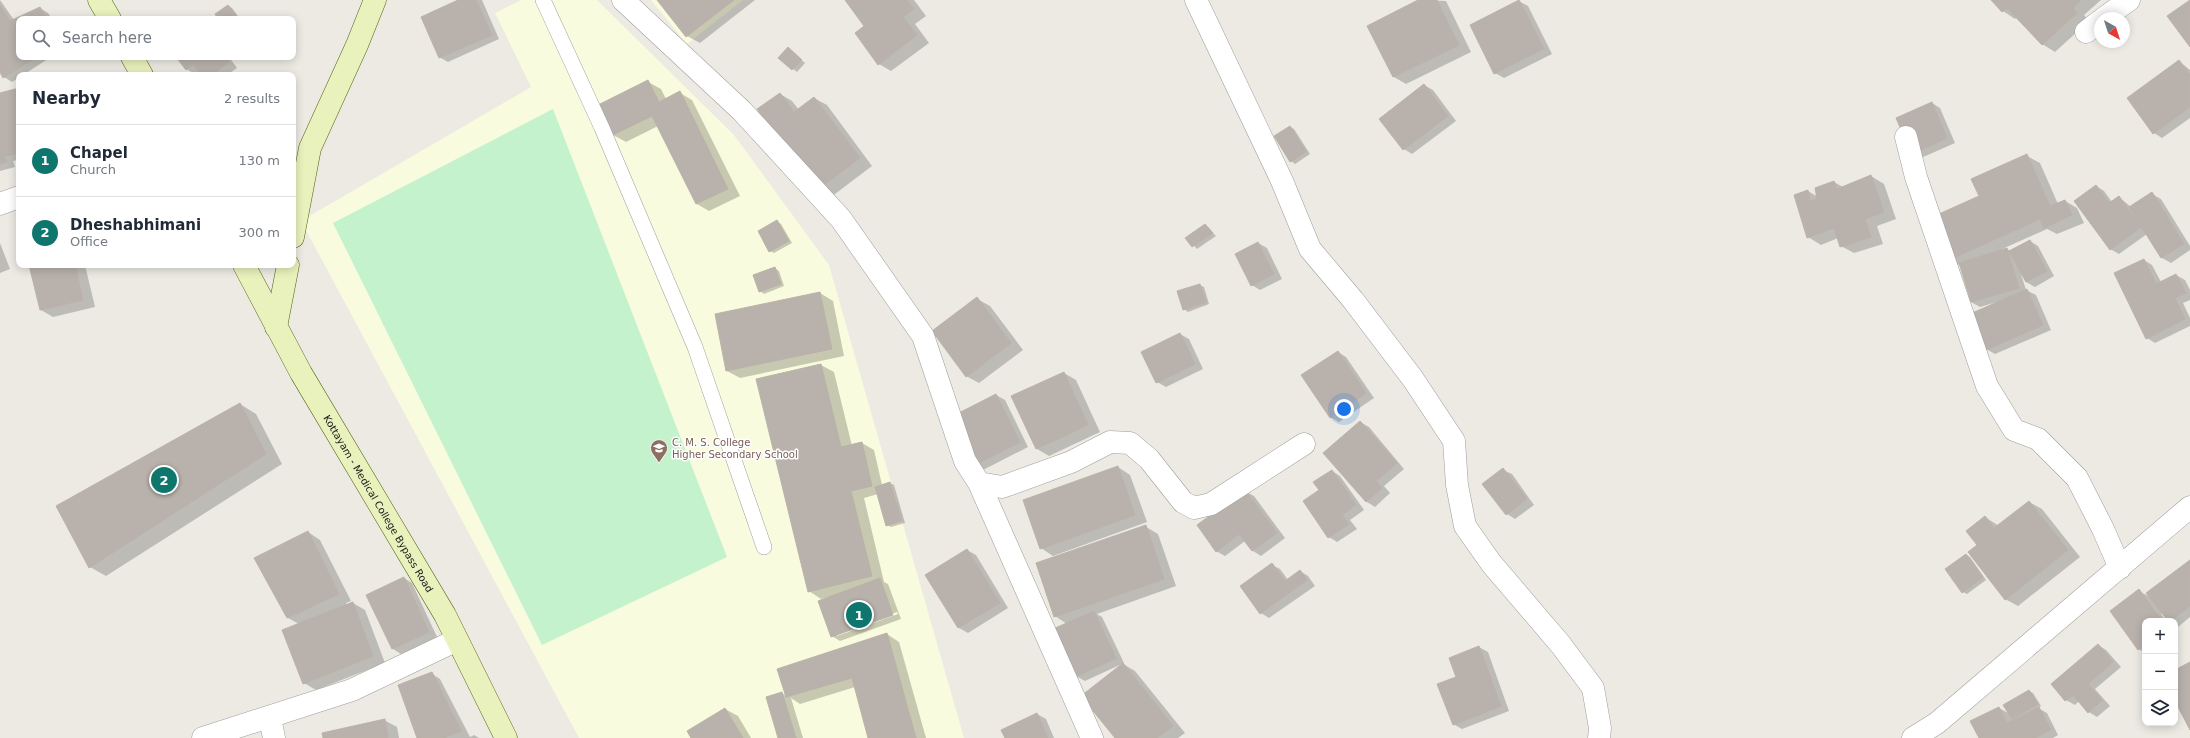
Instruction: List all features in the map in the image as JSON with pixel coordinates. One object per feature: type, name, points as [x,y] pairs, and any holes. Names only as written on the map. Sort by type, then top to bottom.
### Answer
[{"type":"main road","points":[[99,0],[108,16]]},
{"type":"main road","points":[[296,221],[310,148],[357,45],[375,0]]},
{"type":"main road","points":[[134,60],[140,72]]},
{"type":"main road","name":"Kottayam - Medical College Bypass Road","points":[[246,268],[276,327],[445,614],[506,738]]},
{"type":"main road","points":[[276,327],[287,268]]},
{"type":"street","points":[[623,0],[742,111],[841,220],[923,336],[965,461],[979,483],[1092,738]]},
{"type":"street","points":[[1196,0],[1272,160],[1310,249],[1354,300],[1413,379],[1454,441],[1457,485],[1465,526],[1491,563],[1561,644],[1593,688],[1600,728],[1599,738]]},
{"type":"street","points":[[2112,12],[2129,0]]},
{"type":"street","points":[[1906,137],[1916,177],[1987,386],[2014,430],[2038,439],[2077,478],[2103,529],[2120,568]]},
{"type":"street","points":[[0,204],[16,198]]},
{"type":"street","points":[[979,483],[1002,487],[1071,462],[1110,442],[1130,443],[1149,459],[1183,502],[1194,508],[1212,504],[1304,444]]},
{"type":"street","points":[[1913,738],[1937,723],[2190,507]]},
{"type":"street","points":[[203,738],[272,728],[458,640]]},
{"type":"lane","points":[[544,0],[602,128],[695,347],[764,547]]},
{"type":"shaded area","name":"C. M. S. College Higher Secondary School","points":[[521,0],[597,0],[734,135],[829,265],[964,738],[579,738],[301,221],[531,87],[495,13]]},
{"type":"shaded area","points":[[651,0],[743,0],[687,44]]},
{"type":"green space","points":[[553,109],[727,557],[542,645],[333,223]]},
{"type":"building","points":[[458,0],[476,0],[492,35],[439,58],[421,17]]},
{"type":"building","points":[[657,0],[734,0],[686,37]]},
{"type":"building","points":[[845,0],[907,0],[914,9],[903,17],[917,35],[878,65],[855,33],[864,26]]},
{"type":"building","points":[[1418,0],[1437,0],[1459,45],[1393,77],[1367,26]]},
{"type":"building","points":[[1519,0],[1544,49],[1494,74],[1470,25]]},
{"type":"building","points":[[1991,0],[2081,0],[2073,8],[2077,13],[2042,45],[2007,8],[2002,12]]},
{"type":"building","points":[[2190,0],[2190,47],[2167,16]]},
{"type":"building","points":[[0,5],[16,30],[16,60],[31,60],[3,78],[0,72]]},
{"type":"building","points":[[228,5],[237,16],[216,16],[215,14]]},
{"type":"building","points":[[40,7],[45,16],[21,16]]},
{"type":"building","points":[[16,18],[16,30],[10,21]]},
{"type":"building","points":[[788,47],[802,60],[792,70],[778,58]]},
{"type":"building","points":[[178,60],[227,60],[229,62],[216,72],[199,72],[193,64],[186,70]]},
{"type":"building","points":[[2179,60],[2190,75],[2190,107],[2153,134],[2127,98]]},
{"type":"building","points":[[648,80],[659,102],[680,91],[728,189],[696,204],[652,116],[613,135],[598,105]]},
{"type":"building","points":[[1424,84],[1448,116],[1403,150],[1379,119]]},
{"type":"building","points":[[16,89],[16,154],[5,156],[7,162],[0,164],[0,93]]},
{"type":"building","points":[[780,93],[794,112],[814,97],[860,158],[817,190],[757,109]]},
{"type":"building","points":[[1932,102],[1947,138],[1912,154],[1896,118]]},
{"type":"building","points":[[1290,126],[1306,152],[1290,162],[1274,136]]},
{"type":"building","points":[[2027,154],[2050,206],[2065,200],[2072,215],[2044,228],[2040,219],[1949,260],[1930,218],[1979,196],[1971,179]]},
{"type":"building","points":[[1871,175],[1884,212],[1865,219],[1871,237],[1840,247],[1834,228],[1807,238],[1794,195],[1808,190],[1810,201],[1817,199],[1815,188],[1834,181],[1837,189]]},
{"type":"building","points":[[2096,185],[2109,203],[2119,196],[2141,227],[2110,250],[2074,201]]},
{"type":"building","points":[[2152,192],[2184,244],[2161,258],[2129,207]]},
{"type":"building","points":[[777,220],[789,241],[769,252],[758,231]]},
{"type":"building","points":[[1205,224],[1213,233],[1192,247],[1185,238]]},
{"type":"building","points":[[2030,240],[2047,271],[2026,282],[2009,251]]},
{"type":"building","points":[[1258,242],[1274,274],[1251,286],[1235,254]]},
{"type":"building","points":[[2007,248],[2019,288],[1971,302],[1959,263]]},
{"type":"building","points":[[2144,259],[2156,284],[2176,274],[2186,293],[2175,298],[2185,319],[2146,339],[2114,273]]},
{"type":"building","points":[[775,267],[781,284],[759,292],[753,275]]},
{"type":"building","points":[[30,268],[76,268],[83,300],[40,310]]},
{"type":"building","points":[[1200,284],[1206,302],[1183,310],[1177,291]]},
{"type":"building","points":[[2027,289],[2043,325],[1986,350],[1970,314]]},
{"type":"building","points":[[820,292],[832,349],[726,371],[715,314]]},
{"type":"building","points":[[977,297],[1011,343],[966,377],[932,331]]},
{"type":"building","points":[[1180,333],[1195,364],[1156,383],[1141,352]]},
{"type":"building","points":[[1338,351],[1366,393],[1330,418],[1301,375]]},
{"type":"building","points":[[821,364],[841,447],[862,442],[872,486],[851,491],[872,576],[808,592],[756,379]]},
{"type":"building","points":[[1064,372],[1088,425],[1036,449],[1011,396]]},
{"type":"building","points":[[996,394],[1020,442],[973,466],[949,418]]},
{"type":"building","points":[[240,403],[266,454],[89,568],[56,506]]},
{"type":"building","points":[[1360,421],[1397,463],[1376,481],[1382,488],[1366,502],[1323,453]]},
{"type":"building","points":[[1118,466],[1135,515],[1040,549],[1023,500]]},
{"type":"building","points":[[1503,468],[1527,499],[1506,515],[1482,484]]},
{"type":"building","points":[[1332,470],[1356,505],[1342,515],[1349,524],[1328,538],[1303,501],[1319,490],[1313,482]]},
{"type":"building","points":[[890,482],[902,521],[886,526],[875,487]]},
{"type":"building","points":[[1245,490],[1277,533],[1252,551],[1239,534],[1216,552],[1197,525]]},
{"type":"building","points":[[2029,501],[2068,550],[2005,600],[1968,552],[1977,545],[1966,531],[1985,516],[1994,528]]},
{"type":"building","points":[[1146,525],[1164,579],[1054,617],[1036,563]]},
{"type":"building","points":[[308,531],[339,594],[287,618],[254,558]]},
{"type":"building","points":[[967,549],[1000,603],[958,628],[925,575]]},
{"type":"building","points":[[1966,554],[1983,577],[1962,593],[1945,569]]},
{"type":"building","points":[[2190,560],[2190,606],[2175,618],[2166,618],[2146,593]]},
{"type":"building","points":[[1272,563],[1285,581],[1300,570],[1307,580],[1260,614],[1240,586]]},
{"type":"building","points":[[404,577],[429,632],[392,649],[366,595]]},
{"type":"building","points":[[880,578],[893,615],[831,637],[818,601]]},
{"type":"building","points":[[2139,589],[2160,618],[2142,618],[2142,647],[2138,650],[2110,611]]},
{"type":"building","points":[[353,602],[373,656],[303,684],[282,630]]},
{"type":"building","points":[[1094,611],[1116,658],[1075,677],[1053,629]]},
{"type":"building","points":[[887,633],[916,738],[868,738],[852,678],[786,697],[777,669]]},
{"type":"building","points":[[2098,644],[2113,662],[2088,684],[2102,700],[2088,713],[2073,695],[2065,701],[2051,684]]},
{"type":"building","points":[[1479,646],[1501,706],[1453,725],[1437,684],[1456,677],[1449,658]]},
{"type":"building","points":[[2190,662],[2190,730],[2178,707],[2178,668]]},
{"type":"building","points":[[1123,663],[1173,726],[1157,738],[1115,738],[1081,696]]},
{"type":"building","points":[[432,672],[461,731],[443,738],[417,738],[398,685]]},
{"type":"building","points":[[2029,690],[2038,704],[2012,719],[2003,705]]},
{"type":"building","points":[[782,692],[796,738],[778,738],[766,697]]},
{"type":"building","points":[[1999,707],[2007,723],[2039,707],[2051,730],[2035,738],[1979,738],[1970,721]]},
{"type":"building","points":[[725,708],[743,738],[691,738],[687,731]]},
{"type":"building","points":[[1037,713],[1048,738],[1005,738],[1001,730]]},
{"type":"building","points":[[385,719],[388,738],[323,738],[322,733]]},
{"type":"place","name":"C. M. S. College Higher Secondary School","points":[[659,463]]},
{"type":"place","name":"Dheshabhimani","points":[[164,480]]},
{"type":"place","name":"Chapel","points":[[859,615]]}]
